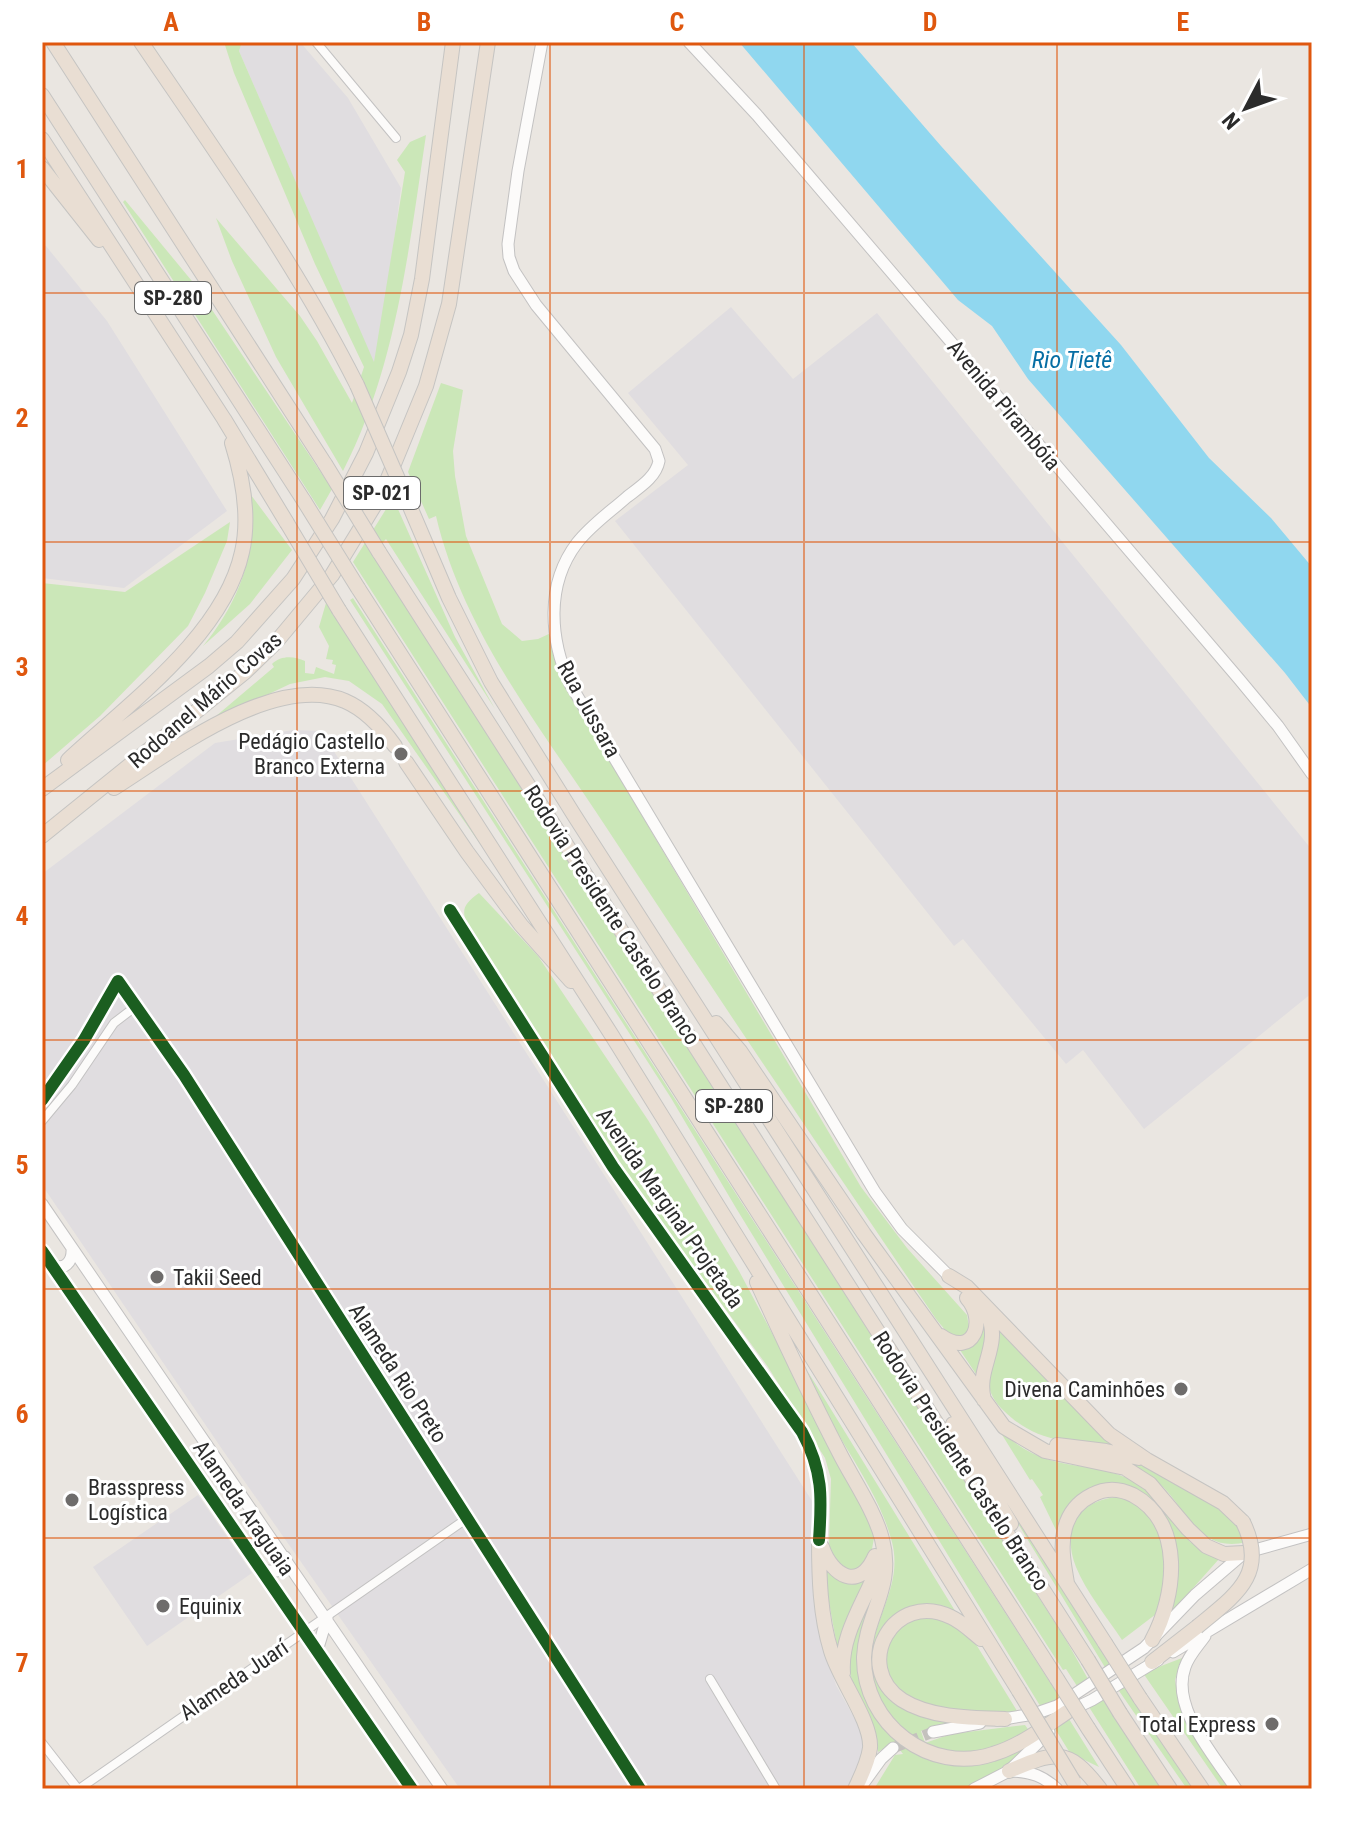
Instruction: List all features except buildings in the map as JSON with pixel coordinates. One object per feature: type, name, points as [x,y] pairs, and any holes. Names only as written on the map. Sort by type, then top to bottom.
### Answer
[{"type":"highway","name":"Rodovia Presidente Castelo Branco","points":[[53,42],[1170,1789]]},
{"type":"highway","points":[[141,42],[295,272],[327,326],[357,385],[449,598],[491,682],[1067,1588],[1202,1789]]},
{"type":"highway","name":"Rodoanel Mário Covas","points":[[42,786],[209,666],[237,642],[293,579],[332,519],[366,453],[411,335],[422,279],[453,42]]},
{"type":"highway","name":"Rodoanel Mário Covas","points":[[42,836],[245,672],[277,641],[332,575],[382,493],[426,386],[449,304],[488,42]]},
{"type":"highway","name":"Rodovia Presidente Castelo Branco","points":[[42,95],[1128,1789]]},
{"type":"highway","points":[[42,139],[224,419],[339,610],[730,1223],[1077,1785]]},
{"type":"highway","points":[[42,168],[142,291]]},
{"type":"highway","points":[[42,786],[186,651],[210,623],[230,589],[243,550],[245,515],[238,463],[224,419]]},
{"type":"highway","points":[[59,823],[216,725],[245,711],[292,697],[319,695],[353,705],[375,721],[395,746]]},
{"type":"highway","points":[[406,762],[521,925],[566,978],[584,992]]},
{"type":"highway","points":[[692,999],[740,1051],[864,1234],[1004,1427],[1045,1451],[1125,1468],[1150,1484],[1206,1546],[1224,1554],[1244,1553]]},
{"type":"highway","points":[[730,1223],[796,1369],[883,1543],[886,1576],[864,1655],[865,1672],[878,1709],[898,1734],[932,1754],[970,1759],[1010,1748],[1067,1712]]},
{"type":"highway","points":[[869,1274],[881,1302],[1018,1536],[1029,1557],[1032,1571]]},
{"type":"highway","points":[[949,1276],[967,1287],[1102,1427],[1147,1460],[1207,1493],[1243,1522],[1252,1542],[1249,1575],[1203,1629],[1152,1662]]},
{"type":"highway","points":[[933,1329],[958,1344],[968,1341],[975,1331],[976,1307],[949,1276]]},
{"type":"highway","points":[[983,1303],[993,1330],[992,1347],[983,1377],[985,1404]]},
{"type":"highway","points":[[1004,1427],[1043,1442],[1147,1460]]},
{"type":"highway","points":[[1067,1588],[1063,1536],[1065,1524],[1077,1505],[1100,1491],[1113,1489],[1125,1491],[1146,1503],[1159,1520],[1167,1541],[1172,1575],[1165,1613],[1152,1640]]},
{"type":"highway","points":[[819,1540],[831,1567],[843,1575],[854,1577],[872,1564],[883,1543]]},
{"type":"highway","points":[[819,1540],[819,1577],[831,1652],[864,1722],[870,1743],[857,1789]]},
{"type":"highway","points":[[844,1682],[842,1659],[845,1642],[875,1577],[883,1543]]},
{"type":"highway","points":[[993,1650],[953,1617],[930,1610],[920,1611],[900,1619],[886,1634],[880,1652],[882,1673],[893,1692],[915,1706],[945,1714],[1005,1719]]},
{"type":"highway","points":[[1009,1771],[1052,1755],[1073,1761],[1100,1789]]},
{"type":"main road","name":"Rua Jussara","points":[[542,42],[518,171],[509,257],[518,278],[536,305],[655,449],[659,461],[650,478],[586,533],[568,558],[555,603],[554,638],[559,660],[570,684],[875,1192],[902,1229],[949,1276]]},
{"type":"main road","name":"Avenida Pirambóia","points":[[689,42],[757,115],[1229,667],[1278,726],[1312,774]]},
{"type":"main road","name":"Alameda Araguaia","points":[[42,1204],[442,1789]]},
{"type":"main road","points":[[50,1263],[58,1267],[67,1265],[72,1258],[72,1248]]},
{"type":"main road","name":"Alameda Araguaia","points":[[42,1251],[412,1789]]},
{"type":"main road","points":[[933,1732],[1046,1711],[1057,1706],[1134,1656],[1195,1595],[1244,1553],[1312,1534]]},
{"type":"main road","points":[[263,1571],[277,1571],[285,1557]]},
{"type":"main road","points":[[1236,1789],[1190,1719],[1181,1694],[1185,1666],[1203,1629],[1312,1569]]},
{"type":"main road","points":[[275,1587],[277,1577],[284,1573],[291,1572],[298,1576]]},
{"type":"main road","points":[[317,1651],[327,1618]]},
{"type":"main road","points":[[974,1789],[1009,1771],[1067,1712],[1152,1662]]},
{"type":"main road","points":[[857,1789],[893,1748]]},
{"type":"main road","points":[[1009,1771],[1031,1772],[1057,1789]]},
{"type":"street","points":[[316,42],[396,138]]},
{"type":"street","name":"Avenida Marginal Projetada","points":[[450,910],[613,1167],[802,1432],[820,1475],[822,1505],[819,1540]]},
{"type":"street","name":"Alameda Rio Preto","points":[[42,1100],[84,1040],[118,981],[184,1075],[640,1789]]},
{"type":"street","points":[[42,1121],[72,1085],[114,1023],[135,1007]]},
{"type":"street","name":"Alameda Juarí","points":[[79,1789],[469,1517]]},
{"type":"street","points":[[710,1679],[776,1789]]},
{"type":"street","points":[[42,1743],[79,1789]]},
{"type":"shaded area","points":[[242,42],[300,42],[348,98],[401,188],[386,303],[374,364],[239,51]]},
{"type":"shaded area","points":[[42,245],[107,321],[227,511],[124,588],[42,578]]},
{"type":"shaded area","points":[[731,307],[793,379],[877,313],[1312,850],[1312,993],[1144,1129],[1083,1050],[1066,1064],[963,939],[954,946],[615,521],[688,465],[628,393]]},
{"type":"shaded area","points":[[293,730],[321,731],[814,1504],[815,1591],[820,1638],[836,1685],[863,1734],[866,1752],[851,1789],[460,1789],[42,1185],[42,874],[215,743]]},
{"type":"shaded area","name":"Equinix","points":[[198,1495],[252,1573],[147,1646],[93,1567]]},
{"type":"green space","points":[[224,42],[242,42],[239,51],[374,362],[405,172],[397,160],[410,142],[426,135],[406,264],[388,349],[361,432],[343,471],[276,357],[216,218],[300,316],[352,403],[364,367],[315,264],[234,73]]},
{"type":"green space","points":[[125,200],[196,286],[332,489],[320,510],[123,202]]},
{"type":"green space","points":[[441,383],[463,390],[453,451],[455,476],[466,536],[502,624],[522,641],[551,633],[555,660],[565,685],[861,1187],[907,1248],[967,1315],[970,1333],[958,1338],[946,1331],[936,1319],[531,716],[485,640],[448,559],[436,516],[429,519],[408,472]]},
{"type":"green space","points":[[251,495],[292,550],[250,604],[203,646],[227,612],[243,575],[252,536]]},
{"type":"green space","points":[[393,498],[455,637],[495,709],[386,539],[372,554],[1066,1640],[1088,1679],[1077,1686],[1066,1669],[1063,1670],[353,562]]},
{"type":"green space","points":[[230,522],[227,541],[188,626],[100,716],[42,766],[42,583],[125,592]]},
{"type":"green space","points":[[353,598],[1060,1698],[1042,1709],[671,1098],[350,600]]},
{"type":"green space","points":[[326,603],[497,868],[382,704],[349,681],[325,677],[290,684],[209,722],[274,667],[272,664],[279,659],[292,657],[305,661],[305,673],[314,674],[316,667],[334,674],[336,665],[332,664],[333,660],[326,659],[329,646],[319,627]]},
{"type":"green space","points":[[479,893],[538,956],[648,1120],[739,1271],[871,1519],[874,1538],[870,1560],[852,1574],[831,1558],[831,1479],[825,1458],[768,1367],[619,1165],[471,930],[464,909]]},
{"type":"green space","points":[[984,1323],[989,1326],[978,1377],[960,1350],[978,1341]]},
{"type":"green space","points":[[1000,1332],[1112,1442],[1112,1446],[1068,1442],[1041,1435],[1016,1422],[1001,1408],[995,1401],[988,1379]]},
{"type":"green space","points":[[808,1372],[957,1614],[942,1608],[887,1628],[882,1684],[955,1723],[921,1731],[925,1743],[951,1734],[1025,1725],[1030,1732],[991,1751],[963,1754],[942,1751],[923,1743],[905,1731],[891,1715],[873,1677],[872,1655],[894,1572],[892,1542],[875,1498],[827,1415]]},
{"type":"green space","points":[[996,1425],[1033,1454],[1106,1471],[1144,1487],[1190,1542],[1219,1559],[1169,1615],[1159,1513],[1103,1487],[1056,1530],[1040,1497],[1043,1495],[1030,1480]]},
{"type":"green space","points":[[1069,1451],[1133,1461],[1149,1468],[1216,1504],[1238,1522],[1247,1542],[1228,1544],[1201,1533],[1160,1484],[1138,1469]]},
{"type":"green space","points":[[977,1456],[1112,1665],[1106,1669]]},
{"type":"green space","points":[[1118,1497],[1148,1514],[1162,1543],[1164,1560],[1160,1611],[1122,1640],[1080,1576],[1071,1540],[1076,1519],[1083,1510],[1104,1499]]},
{"type":"green space","points":[[826,1571],[843,1582],[869,1575],[839,1657],[824,1575]]},
{"type":"green space","points":[[877,1589],[865,1636],[869,1699],[936,1761],[966,1765],[1029,1743],[1000,1772],[962,1789],[874,1789],[895,1755],[903,1754],[894,1742],[878,1752],[874,1727],[850,1672],[850,1645],[854,1632]]},
{"type":"green space","points":[[915,1617],[944,1618],[974,1641],[1019,1714],[963,1713],[907,1699],[886,1673],[887,1652],[894,1634]]},
{"type":"green space","points":[[1182,1658],[1175,1680],[1180,1708],[1234,1789],[1223,1789],[1143,1673]]},
{"type":"green space","points":[[1125,1684],[1193,1789],[1187,1789],[1117,1688]]},
{"type":"green space","points":[[1102,1698],[1161,1789],[1141,1789],[1089,1707]]},
{"type":"green space","points":[[1069,1719],[1099,1767],[1070,1753],[1054,1727]]},
{"type":"water","name":"Rio Tietê","points":[[739,42],[851,42],[1121,345],[1209,458],[1271,518],[1312,567],[1312,708],[1285,673],[1028,379],[992,326],[958,300]]},
{"type":"tunnel","points":[[893,1748],[933,1732]]},
{"type":"cycle path","points":[[450,910],[613,1167],[802,1432],[814,1459],[820,1484],[819,1540]]},
{"type":"cycle path","points":[[42,1100],[84,1040],[118,981],[184,1075],[640,1789]]},
{"type":"cycle path","points":[[42,1251],[412,1789]]},
{"type":"place","name":"Pedágio Castello Branco Externa","points":[[401,754]]},
{"type":"place","name":"Takii Seed","points":[[157,1277]]},
{"type":"place","name":"Divena Caminhões","points":[[1181,1389]]},
{"type":"place","name":"Brasspress Logística","points":[[72,1500]]},
{"type":"place","name":"Equinix","points":[[163,1606]]},
{"type":"place","name":"Total Express","points":[[1272,1724]]}]
